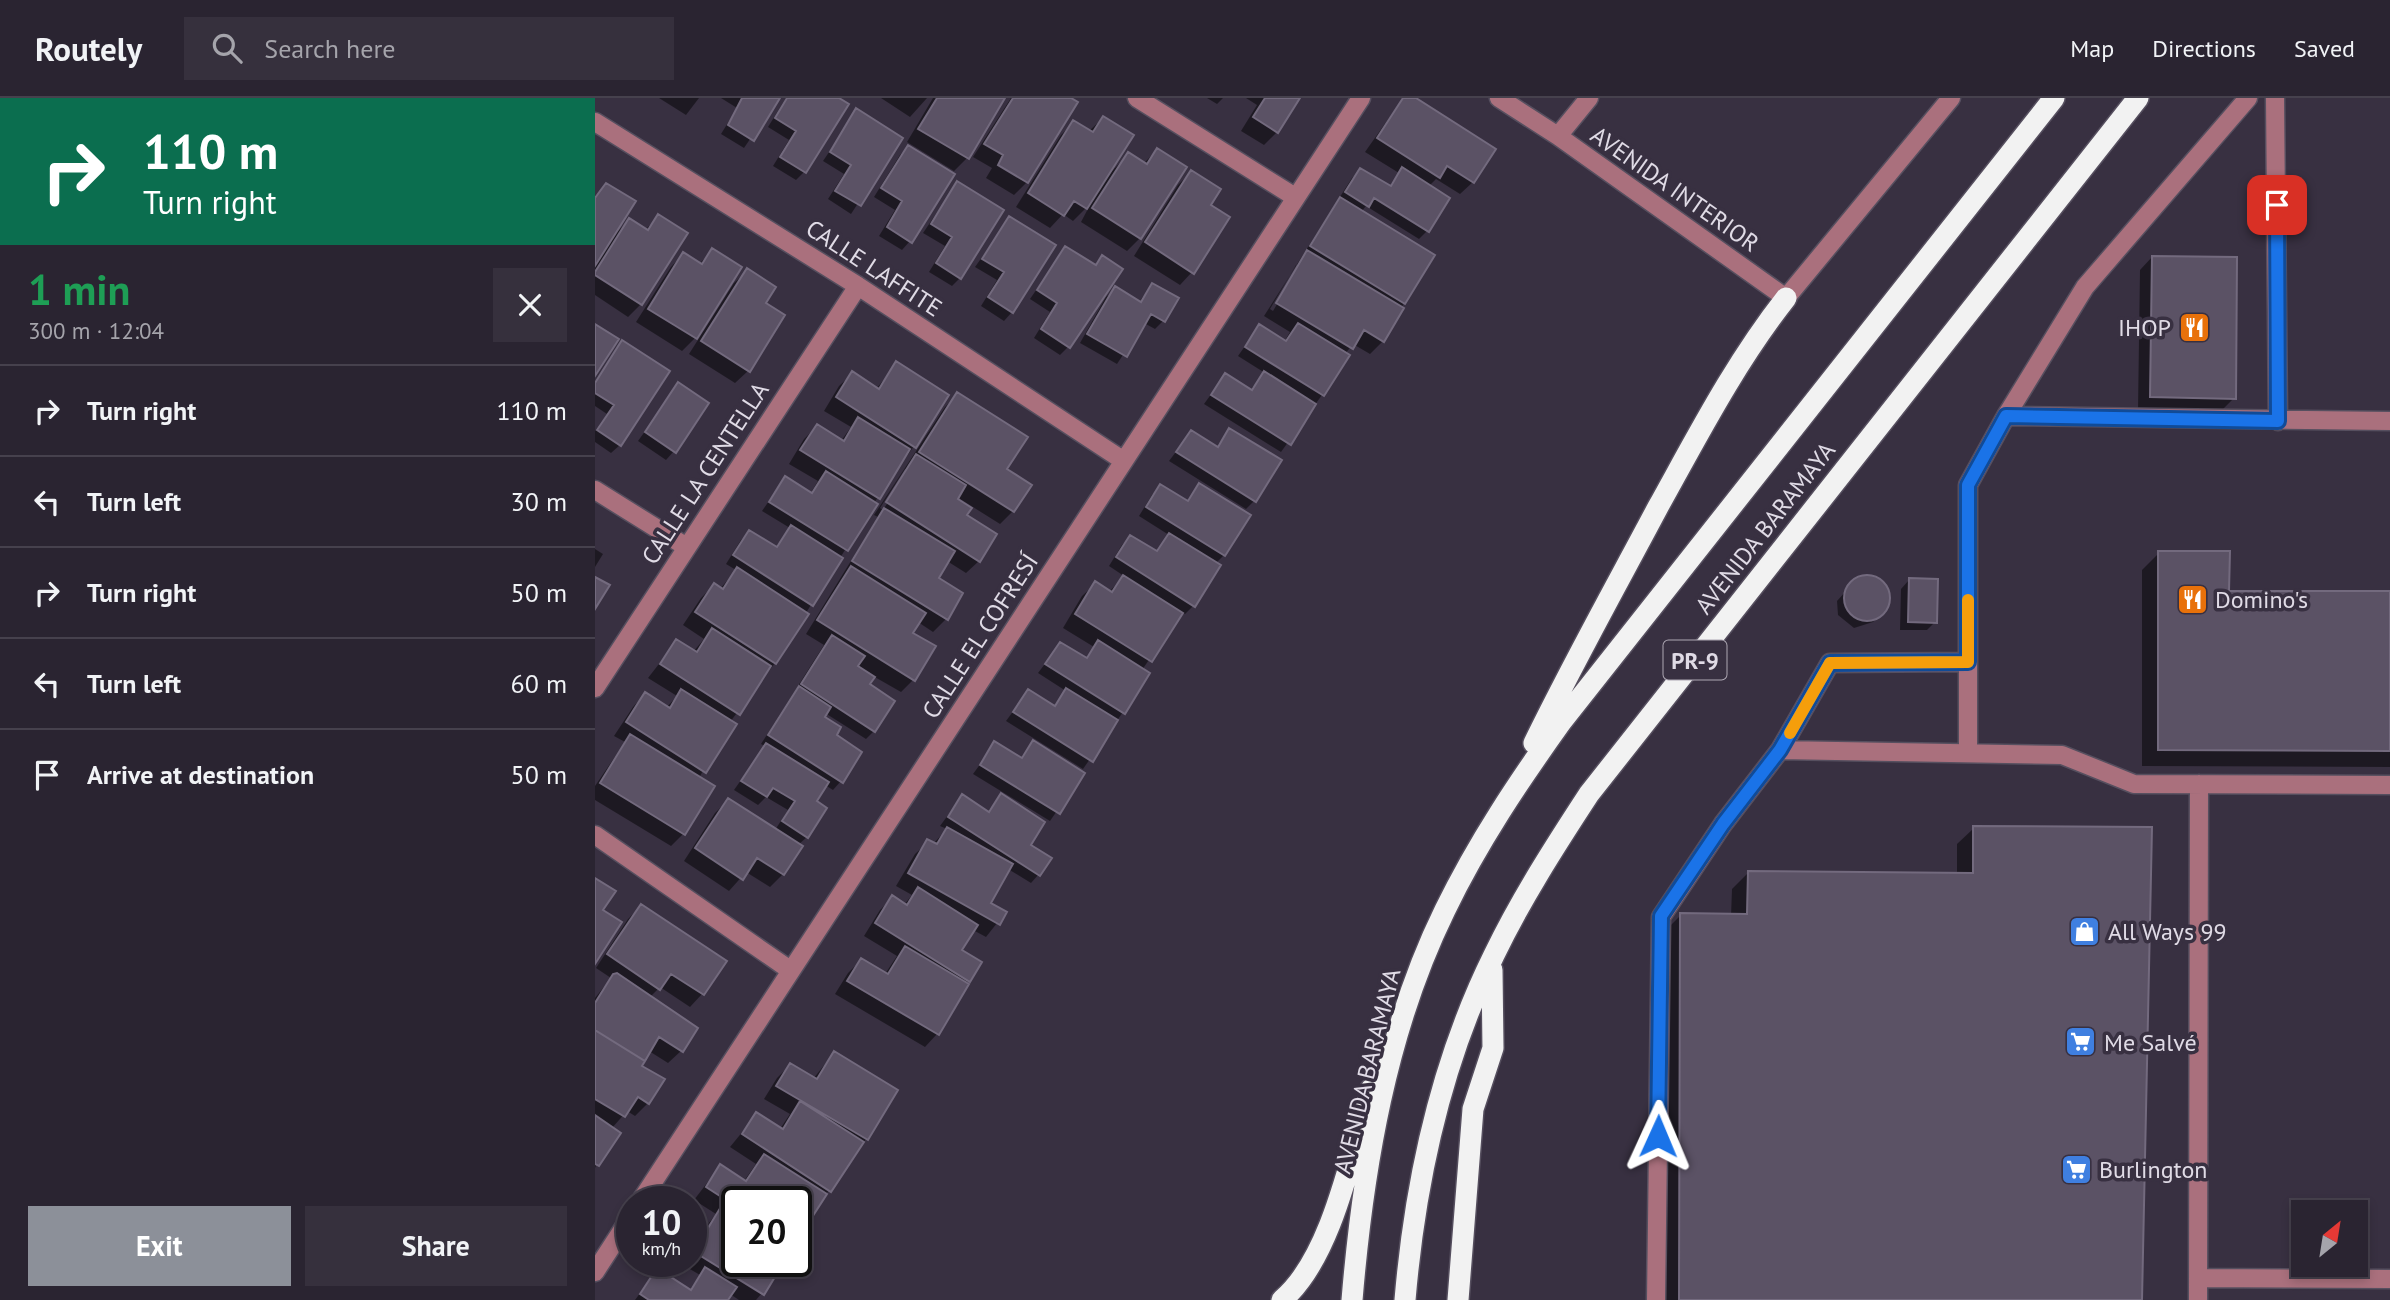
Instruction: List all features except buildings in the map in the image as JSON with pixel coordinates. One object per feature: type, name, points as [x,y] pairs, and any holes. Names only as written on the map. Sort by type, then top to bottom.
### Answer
[{"type":"highway","name":"AVENIDA BARAMAYA","points":[[1352,1300],[1359,1216],[1374,1131],[1402,1020],[1422,962],[1444,911],[1509,796],[1562,721],[2054,98]]},
{"type":"highway","name":"AVENIDA BARAMAYA","points":[[1405,1300],[1411,1235],[1424,1161],[1456,1054],[1492,957],[1544,862],[1589,794],[2138,98]]},
{"type":"highway","points":[[1509,796],[1569,672],[1709,415],[1744,357],[1786,299]]},
{"type":"highway","points":[[1458,1300],[1473,1109],[1493,1048],[1492,957]]},
{"type":"highway","points":[[1282,1300],[1304,1275],[1324,1242],[1375,1074],[1402,1020]]},
{"type":"street","points":[[1137,98],[1295,197]]},
{"type":"street","name":"CALLE EL COFRESÍ","points":[[650,1186],[1361,98]]},
{"type":"street","name":"AVENIDA INTERIOR","points":[[1499,98],[1558,136],[1786,299]]},
{"type":"street","points":[[1558,136],[1589,98]]},
{"type":"street","points":[[1786,299],[1951,98]]},
{"type":"street","points":[[1968,751],[1968,485],[2006,416],[2085,287],[2248,98]]},
{"type":"street","points":[[2275,98],[2278,421]]},
{"type":"street","name":"CALLE LAFFITE","points":[[595,122],[858,286],[1124,461]]},
{"type":"street","name":"CALLE LA CENTELLA","points":[[595,688],[858,286]]},
{"type":"street","points":[[2006,416],[2390,421]]},
{"type":"street","points":[[595,489],[685,547]]},
{"type":"street","points":[[1656,1300],[1661,916],[1723,824],[1780,750],[1830,663],[1968,662]]},
{"type":"street","points":[[1780,750],[1968,751],[2061,755],[2134,784],[2390,785]]},
{"type":"street","points":[[2198,1300],[2199,784]]},
{"type":"street","points":[[595,835],[790,970]]},
{"type":"street","points":[[595,1272],[616,1240]]},
{"type":"street","points":[[2198,1278],[2390,1279]]},
{"type":"slow traffic","points":[[1790,733],[1830,663],[1968,662],[1968,600]]},
{"type":"place","name":"IHOP","points":[[2194,327]]},
{"type":"place","name":"Domino's","points":[[2192,599]]},
{"type":"place","name":"All Ways 99","points":[[2085,931]]},
{"type":"place","name":"Me Salvé","points":[[2081,1042]]},
{"type":"place","name":"Burlington","points":[[2076,1169]]},
{"type":"route","points":[[1658,1136],[1661,916],[1723,824],[1780,750],[1830,663],[1968,662],[1968,485],[2006,416],[2278,421],[2277,205]]}]
